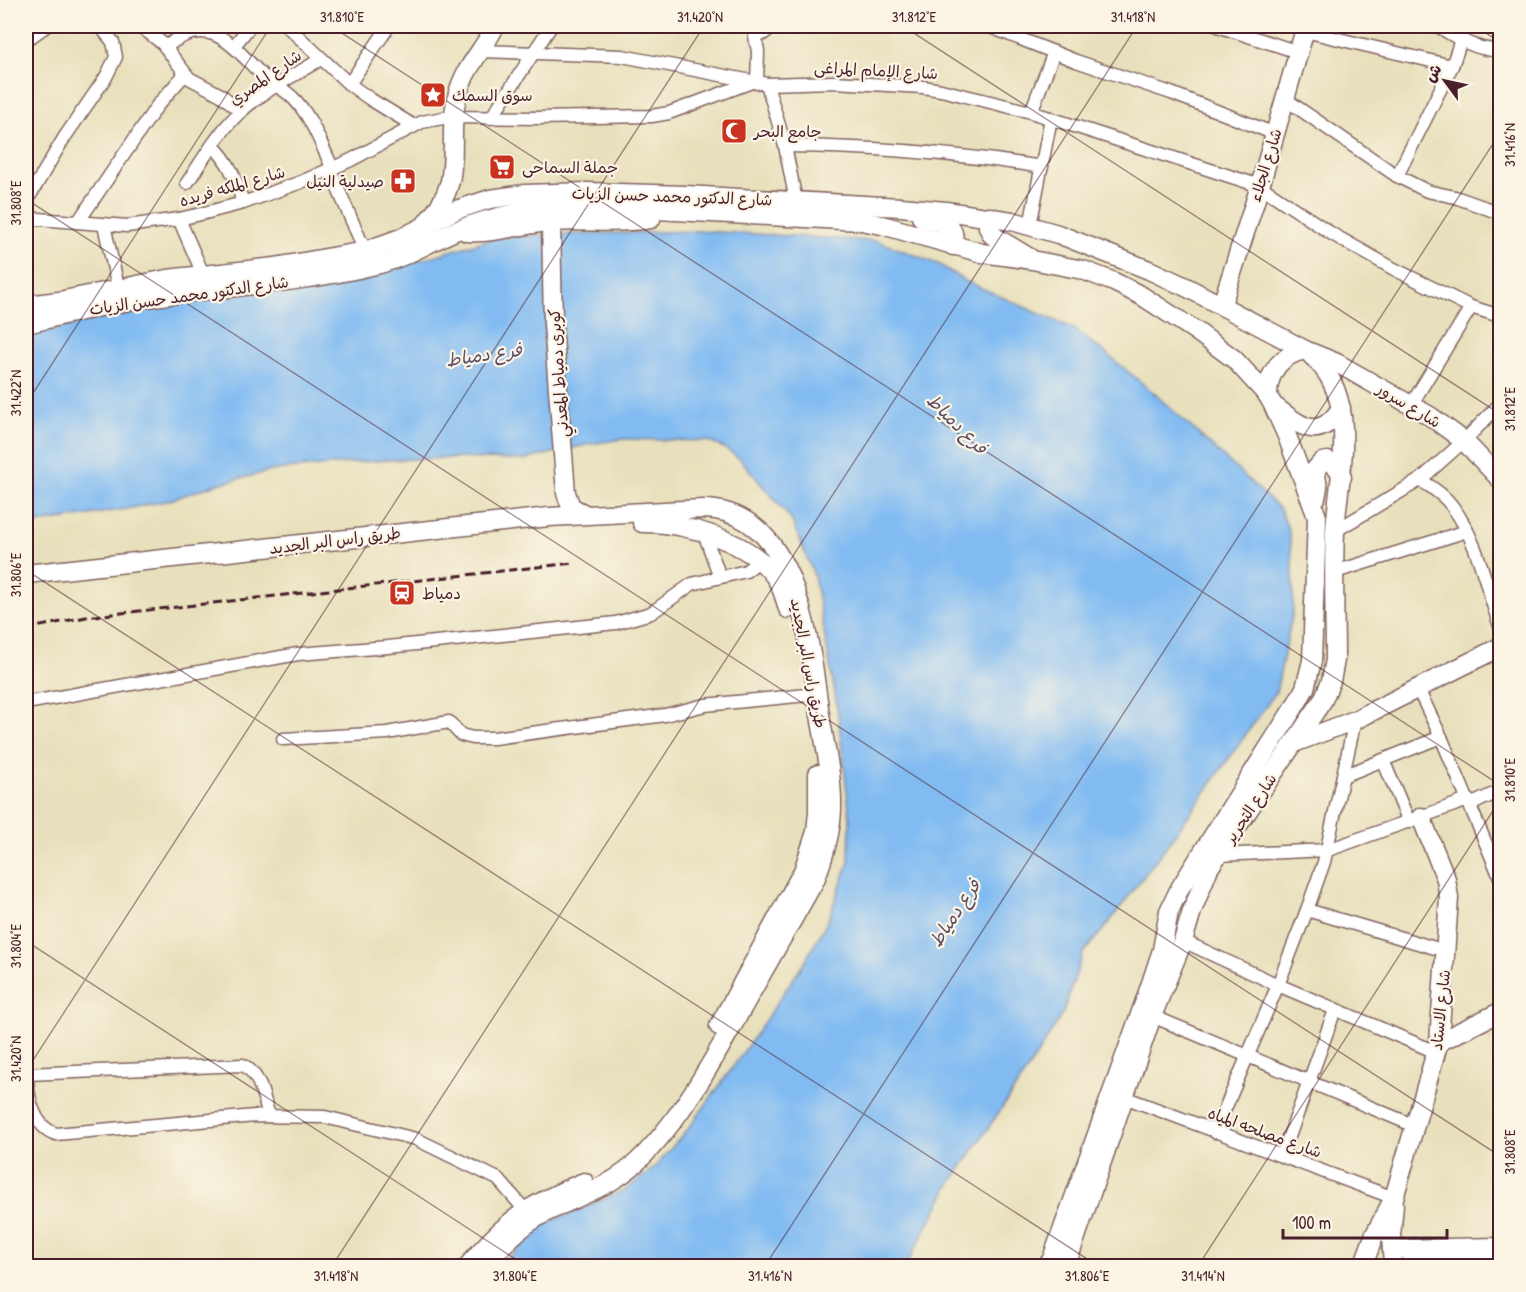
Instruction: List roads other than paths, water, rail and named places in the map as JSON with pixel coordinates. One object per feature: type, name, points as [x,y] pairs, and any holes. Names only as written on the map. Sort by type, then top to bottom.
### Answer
[{"type":"street","points":[[26,40],[46,26]]},
{"type":"street","points":[[26,202],[64,138],[106,77],[116,57],[113,42],[100,26]]},
{"type":"street","points":[[140,26],[155,35],[185,74],[194,82],[221,95],[241,111]]},
{"type":"street","points":[[234,46],[250,26]]},
{"type":"street","points":[[287,26],[349,84],[414,126]]},
{"type":"street","points":[[349,84],[389,26]]},
{"type":"street","points":[[423,226],[438,208],[449,186],[454,163],[453,117],[462,82],[495,26]]},
{"type":"street","points":[[491,118],[551,26]]},
{"type":"street","points":[[754,30],[763,34],[774,26]]},
{"type":"street","points":[[988,26],[1275,134]]},
{"type":"street","points":[[1218,26],[1299,52]]},
{"type":"street","points":[[1438,26],[1478,47],[1500,50]]},
{"type":"street","points":[[1305,28],[1452,66]]},
{"type":"street","name":"شارع الجلاء","points":[[1222,304],[1260,186],[1305,28]]},
{"type":"street","points":[[754,30],[758,59],[758,83],[785,146],[795,201]]},
{"type":"street","points":[[166,47],[184,35],[205,32],[225,39],[258,71],[293,98],[306,114],[365,251]]},
{"type":"street","points":[[1397,176],[1452,66],[1461,40]]},
{"type":"street","name":"شارع الإمام المراغى","points":[[480,51],[622,56],[758,83],[834,82],[923,87],[1031,112],[1260,186],[1332,234],[1394,269],[1471,307],[1500,316]]},
{"type":"street","points":[[1031,112],[1054,52]]},
{"type":"street","name":"شارع المصري","points":[[187,183],[241,111],[321,59]]},
{"type":"street","points":[[78,222],[156,106],[185,74]]},
{"type":"street","name":"شارع الملكه فريده","points":[[26,218],[104,225],[135,225],[179,219],[243,203],[292,186],[331,170],[373,150],[414,126],[435,118],[652,116],[669,113],[758,83]]},
{"type":"street","points":[[1285,99],[1397,176],[1427,191],[1455,197],[1500,213]]},
{"type":"street","points":[[1030,226],[1052,118]]},
{"type":"street","points":[[213,146],[232,169],[243,203]]},
{"type":"street","points":[[785,146],[893,150],[1001,160],[1042,167]]},
{"type":"street","name":"شارع الدكتور محمد حسن الزيات","points":[[26,305],[118,287],[203,274],[275,267],[365,251],[401,238],[473,204],[525,194],[586,192],[901,207],[991,217],[1030,226],[1084,243],[1122,259],[1222,304],[1305,350]]},
{"type":"street","name":"شارع الدكتور محمد حسن الزيات","points":[[26,324],[136,299],[275,283],[373,266],[399,258],[456,231],[500,216],[556,207],[584,206],[861,221],[953,246],[1083,270],[1114,282],[1142,296],[1215,344],[1234,359],[1270,401]]},
{"type":"street","points":[[901,207],[918,216],[949,226],[954,233],[953,246]]},
{"type":"street","points":[[456,231],[487,232],[547,222],[640,221],[675,212]]},
{"type":"street","points":[[991,217],[988,226],[992,235],[1032,260]]},
{"type":"street","points":[[179,219],[203,274]]},
{"type":"street","name":"كوبرى دمياط المعدني","points":[[547,222],[560,454],[567,501],[574,509],[585,514]]},
{"type":"street","points":[[104,225],[118,287]]},
{"type":"street","points":[[1411,405],[1471,307]]},
{"type":"street","points":[[1305,350],[1285,357],[1277,365],[1268,385],[1270,401],[1296,423],[1309,428],[1317,428],[1330,423],[1341,408]]},
{"type":"street","name":"شارع التحرير","points":[[1047,1266],[1052,1259],[1147,995],[1162,950],[1168,917],[1218,855],[1323,700],[1331,681],[1335,660],[1335,531],[1342,477],[1341,408],[1332,381],[1316,359],[1305,350]]},
{"type":"street","name":"شارع سرور","points":[[1305,350],[1337,363],[1430,416],[1464,441],[1500,479]]},
{"type":"street","name":"شارع التحرير","points":[[1066,1266],[1152,1016],[1185,932],[1193,885],[1305,688],[1312,661],[1317,517],[1270,401]]},
{"type":"street","points":[[1335,531],[1420,480],[1464,441],[1500,404]]},
{"type":"street","name":"كوبرى دمياط المعدني","points":[[549,517],[557,500],[560,454]]},
{"type":"street","points":[[1312,502],[1318,492],[1315,476],[1318,465],[1328,461],[1334,464],[1342,477]]},
{"type":"street","points":[[1420,480],[1441,494],[1452,506],[1467,531],[1500,626]]},
{"type":"street","name":"طريق راس البر الجديد","points":[[26,574],[549,517],[703,509],[737,515],[757,528],[773,546],[790,576],[809,645],[831,790],[831,818],[827,845],[815,880],[686,1082],[662,1117],[629,1155],[605,1173],[554,1194],[525,1210],[495,1234],[468,1266]]},
{"type":"street","points":[[720,577],[710,535],[724,534],[729,528],[727,512]]},
{"type":"street","name":"طريق راس البر الجديد","points":[[26,586],[558,527],[651,523],[678,526],[710,535],[759,561],[768,569],[782,589],[796,640],[807,695],[819,792],[816,832],[803,871],[694,1089],[638,1161],[607,1185],[546,1213],[524,1226],[484,1266]]},
{"type":"street","points":[[1335,572],[1467,531]]},
{"type":"street","points":[[26,703],[298,654],[616,623],[651,613],[692,584],[746,571],[759,561],[763,552],[773,546]]},
{"type":"street","points":[[1294,743],[1355,720],[1500,647]]},
{"type":"street","points":[[1417,687],[1441,737],[1500,877]]},
{"type":"street","points":[[283,739],[387,733],[449,722],[461,735],[473,738],[494,738],[665,715],[705,705],[807,695]]},
{"type":"street","points":[[1215,1132],[1278,985],[1328,850],[1355,720]]},
{"type":"street","points":[[1343,776],[1441,737]]},
{"type":"street","points":[[1383,759],[1415,820]]},
{"type":"street","points":[[1218,855],[1328,850],[1500,791]]},
{"type":"street","name":"شارع الاستاد","points":[[1364,1266],[1374,1236],[1395,1198],[1438,1047],[1449,898],[1446,879],[1415,820]]},
{"type":"street","points":[[1307,910],[1445,951]]},
{"type":"street","points":[[1168,917],[1178,914],[1185,919],[1185,932],[1278,985],[1335,1010],[1438,1047],[1500,1012]]},
{"type":"street","points":[[1282,1156],[1335,1010]]},
{"type":"street","points":[[1152,1016],[1415,1126]]},
{"type":"street","points":[[269,1116],[257,1077],[252,1070],[243,1065],[26,1074],[27,1088],[39,1120],[47,1131],[56,1134],[269,1116],[325,1117],[416,1139],[498,1179],[525,1210]]},
{"type":"street","name":"شارع مصلحه المياه","points":[[1124,1097],[1395,1198]]},
{"type":"street","points":[[1395,1198],[1392,1258],[1500,1247]]},
{"type":"street","points":[[1407,1266],[1417,1262],[1500,1260]]},
{"type":"water","name":"فرع دمياط","points":[[699,231],[878,241],[940,265],[963,280],[1072,328],[1155,394],[1279,508],[1289,531],[1293,567],[1293,611],[1276,692],[1176,833],[1108,924],[1083,953],[1063,1013],[1025,1074],[950,1184],[906,1266],[501,1266],[540,1226],[625,1190],[653,1169],[688,1129],[804,963],[828,920],[849,862],[850,818],[837,706],[814,575],[791,519],[740,459],[724,448],[707,441],[622,439],[523,460],[452,458],[384,460],[275,470],[217,484],[170,500],[26,525],[26,335],[148,308],[353,278],[495,238]]},
{"type":"railway","points":[[26,629],[86,617],[574,563]]},
{"type":"place","name":"سوق السمك","points":[[433,95]]},
{"type":"place","name":"جامع البحر","points":[[734,131]]},
{"type":"place","name":"جملة السماحى","points":[[502,167]]},
{"type":"place","name":"صيدلية النيل","points":[[403,181]]},
{"type":"place","name":"دمياط","points":[[402,593]]}]
